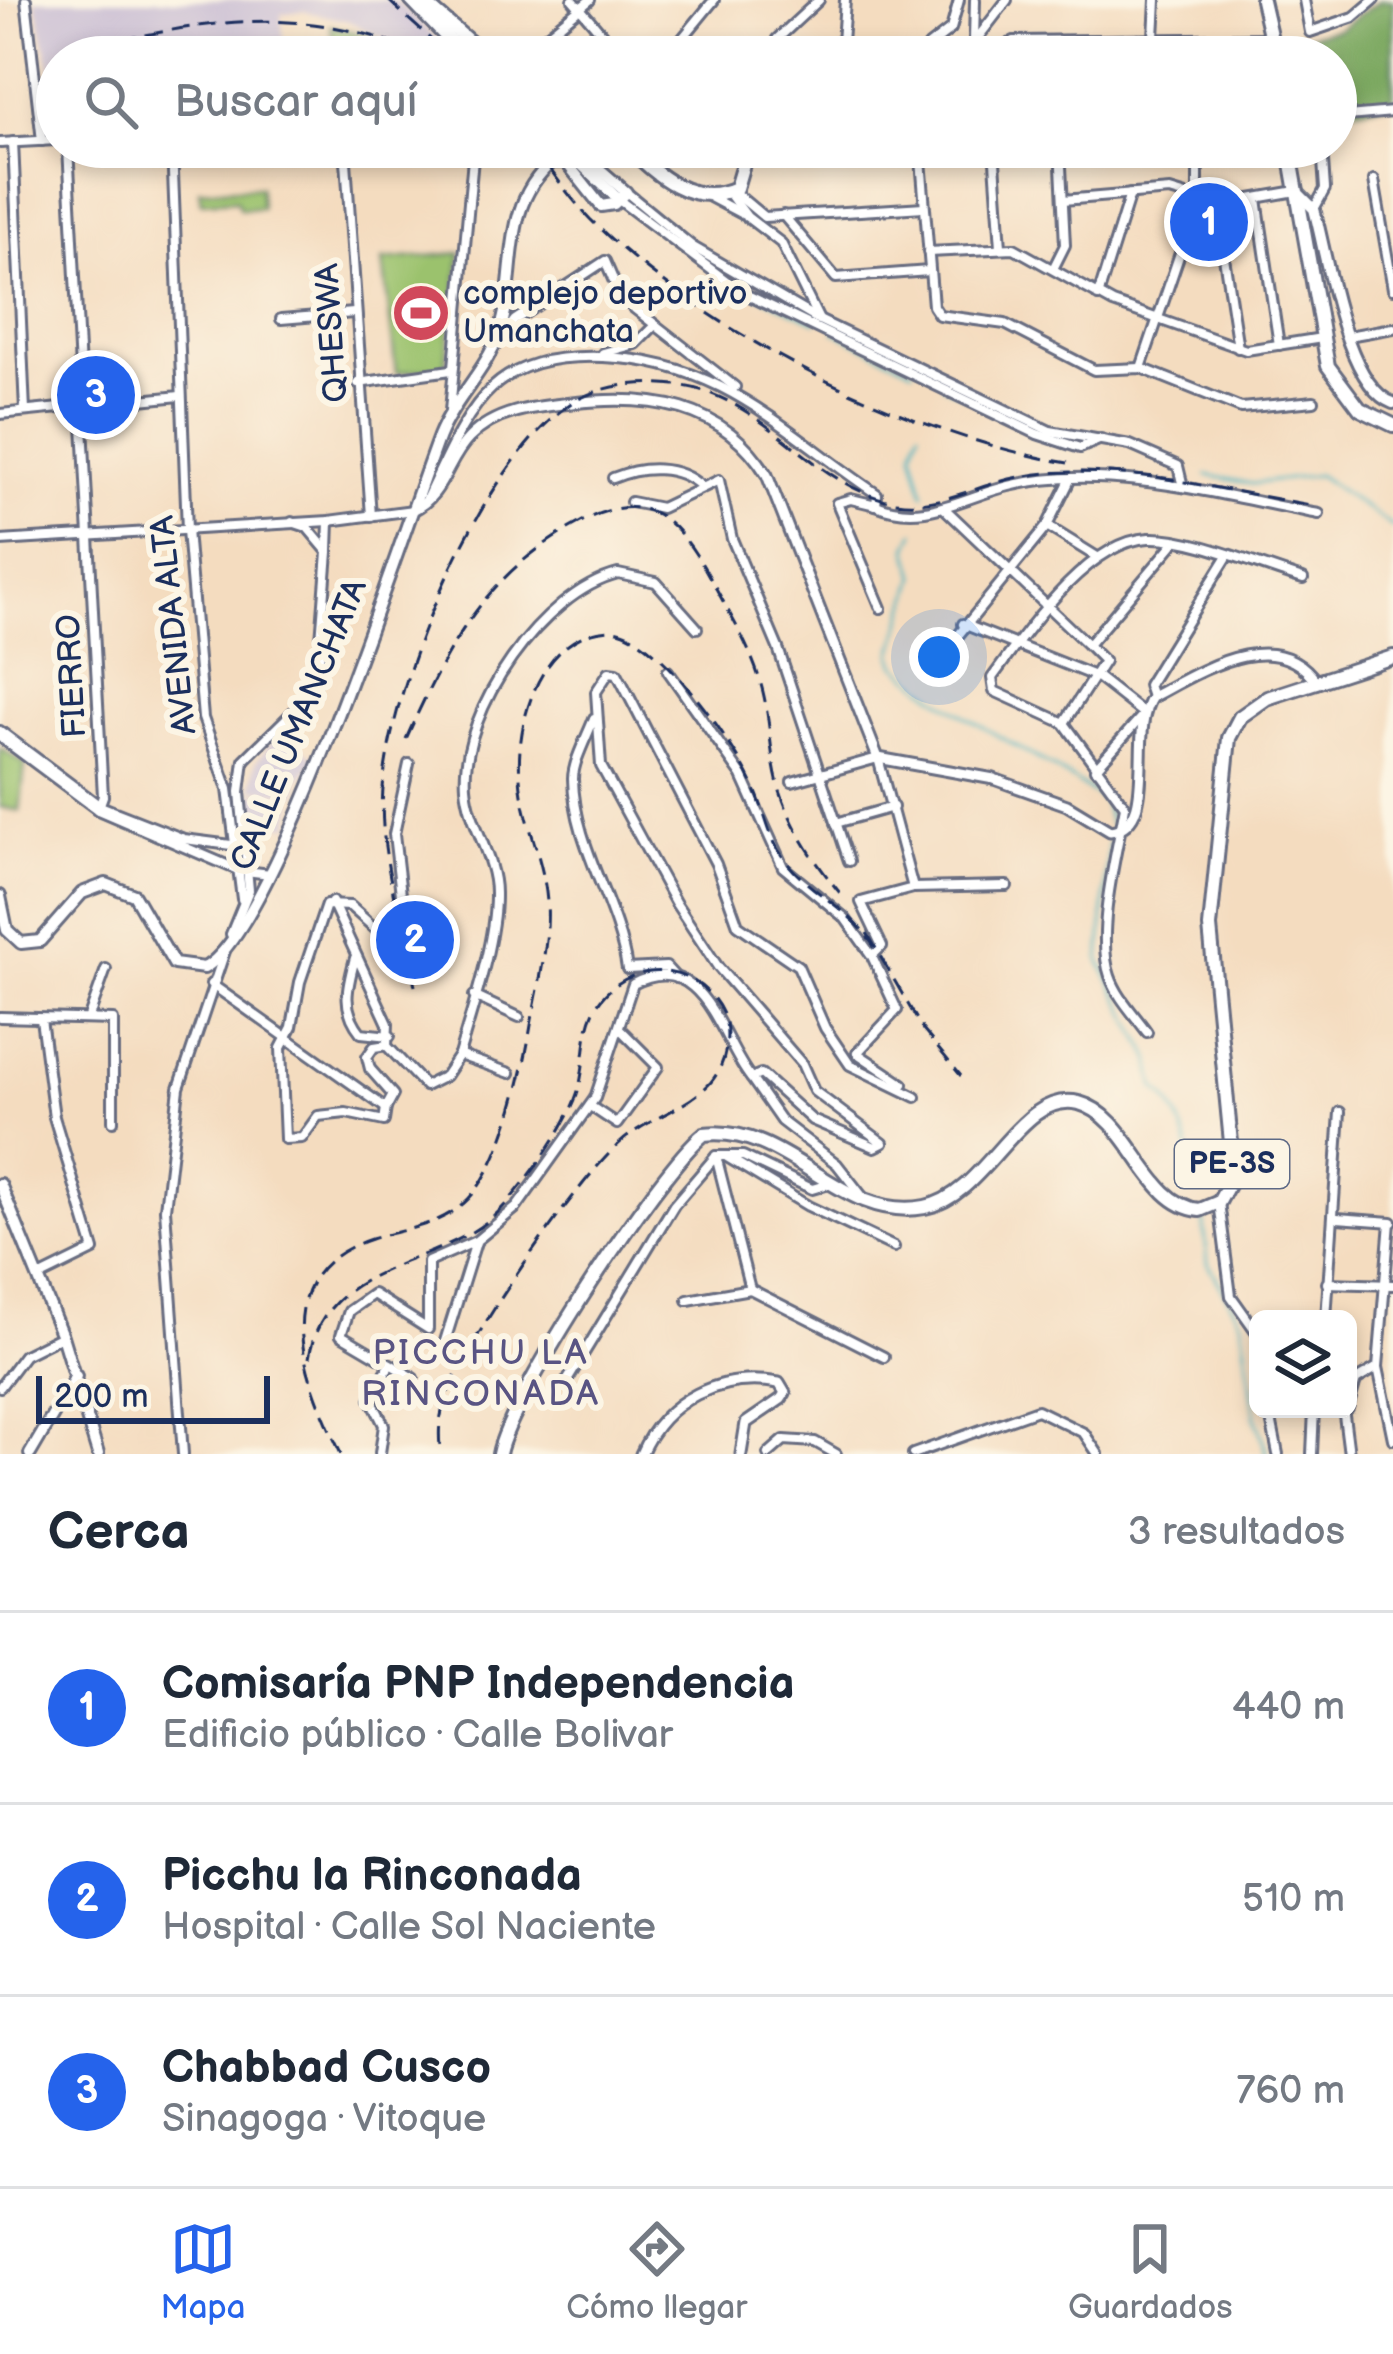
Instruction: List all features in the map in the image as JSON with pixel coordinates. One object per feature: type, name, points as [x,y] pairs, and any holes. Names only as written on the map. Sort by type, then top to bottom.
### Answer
[{"type":"main road","points":[[1262,0],[1271,36]]},
{"type":"main road","points":[[412,1],[446,36]]},
{"type":"main road","points":[[412,1],[459,36]]},
{"type":"main road","name":"CALLE UMANCHATA","points":[[224,955],[270,874],[418,507],[450,411],[491,351],[504,315],[512,235],[546,168]]},
{"type":"main road","name":"CALLE UMANCHATA","points":[[572,168],[601,206],[622,196]]},
{"type":"main road","points":[[588,168],[622,196]]},
{"type":"main road","points":[[595,168],[622,196]]},
{"type":"main road","points":[[650,168],[668,186],[731,191],[739,168]]},
{"type":"main road","points":[[1292,168],[1322,338],[1339,386],[1360,409],[1393,425]]},
{"type":"main road","points":[[1296,191],[1314,209],[1348,336],[1370,388],[1393,403]]},
{"type":"main road","name":"PE-3S","points":[[499,1454],[521,1396],[679,1156],[704,1134],[749,1136],[866,1202],[911,1209],[945,1201],[973,1183],[1036,1112],[1069,1102],[1106,1120],[1183,1206],[1200,1210],[1219,1202],[1233,1176],[1210,926],[1226,749],[1234,726],[1252,707],[1393,657]]},
{"type":"main road","points":[[0,896],[7,930],[21,943],[40,941],[82,893],[106,884],[134,895],[174,964],[203,968],[224,955]]},
{"type":"main road","points":[[0,1184],[62,1336],[98,1454]]},
{"type":"main road","points":[[30,1454],[76,1376]]},
{"type":"street","points":[[26,0],[36,88]]},
{"type":"street","points":[[572,0],[604,36]]},
{"type":"street","points":[[546,36],[590,0]]},
{"type":"street","points":[[684,36],[714,0]]},
{"type":"street","points":[[781,36],[819,0]]},
{"type":"street","points":[[842,36],[845,0]]},
{"type":"street","points":[[942,36],[951,29],[959,0]]},
{"type":"street","points":[[973,36],[975,0]]},
{"type":"street","points":[[980,36],[1007,0]]},
{"type":"street","points":[[1154,36],[1156,0]]},
{"type":"street","points":[[1304,0],[1310,32],[1336,26],[1374,0]]},
{"type":"street","points":[[1357,115],[1393,112]]},
{"type":"street","points":[[0,143],[36,140]]},
{"type":"street","points":[[14,142],[25,411]]},
{"type":"street","name":"FIERRO","points":[[69,168],[99,808]]},
{"type":"street","name":"AVENIDA ALTA","points":[[173,168],[187,530],[203,718],[225,776],[241,846]]},
{"type":"street","name":"QHESWA","points":[[347,168],[358,383],[371,515]]},
{"type":"street","points":[[450,411],[472,168]]},
{"type":"street","points":[[921,168],[933,306],[950,319],[1005,324],[1094,370],[1141,368],[1253,410],[1314,401]]},
{"type":"street","points":[[995,168],[1001,248]]},
{"type":"street","points":[[1053,269],[1065,245],[1061,168]]},
{"type":"street","points":[[1141,368],[1198,200],[1198,168]]},
{"type":"street","points":[[1314,209],[1325,189],[1324,168]]},
{"type":"street","points":[[1374,180],[1393,289]]},
{"type":"street","points":[[698,190],[747,217],[781,243],[819,320]]},
{"type":"street","points":[[731,191],[747,217]]},
{"type":"street","points":[[731,191],[756,215],[924,207]]},
{"type":"street","points":[[1063,200],[1170,191],[1216,205],[1296,191]]},
{"type":"street","points":[[1097,296],[1130,194]]},
{"type":"street","points":[[622,196],[693,247],[819,320],[1051,431],[1101,438],[1169,460],[1178,466],[1183,487]]},
{"type":"street","points":[[622,196],[704,269],[794,319],[1037,434],[1080,448],[1101,438]]},
{"type":"street","points":[[1257,199],[1280,345]]},
{"type":"street","points":[[1216,205],[1238,348]]},
{"type":"street","points":[[783,215],[832,276],[929,272]]},
{"type":"street","points":[[928,252],[1014,248],[1097,296],[1238,348],[1322,338]]},
{"type":"street","points":[[491,351],[502,344],[515,320],[605,261],[620,296],[653,327],[877,494],[876,505]]},
{"type":"street","points":[[281,319],[355,313]]},
{"type":"street","points":[[593,356],[636,344],[653,327]]},
{"type":"street","points":[[1348,336],[1393,328]]},
{"type":"street","points":[[418,507],[458,430],[498,383],[521,366],[550,356],[653,358],[700,373],[749,398]]},
{"type":"street","points":[[358,383],[451,370]]},
{"type":"street","points":[[0,414],[180,396]]},
{"type":"street","points":[[0,541],[329,521],[418,507],[443,483],[468,438],[506,414],[532,406],[627,398],[688,409],[741,440],[766,476],[878,758],[912,885]]},
{"type":"street","points":[[613,478],[635,470],[673,471],[702,487]]},
{"type":"street","points":[[631,502],[661,508],[719,480],[732,539],[778,648],[849,861]]},
{"type":"street","points":[[881,608],[837,503],[851,499],[908,514],[944,508],[1009,485],[1069,481],[1183,487],[1319,514]]},
{"type":"street","points":[[939,659],[1046,526],[1069,481]]},
{"type":"street","points":[[944,508],[1104,661],[1064,723]]},
{"type":"street","points":[[183,1454],[165,1209],[179,1088],[211,984],[248,897],[241,846],[240,771],[250,751],[315,687],[329,521]]},
{"type":"street","points":[[292,522],[308,527],[328,552]]},
{"type":"street","points":[[1046,526],[1097,557]]},
{"type":"street","points":[[1147,1031],[1118,993],[1106,962],[1125,806],[1064,723],[992,687],[1047,607],[1097,557],[1147,538],[1303,579]]},
{"type":"street","points":[[1088,646],[1175,542]]},
{"type":"street","points":[[1152,697],[1148,685],[1226,557]]},
{"type":"street","points":[[332,902],[388,1041],[425,1086],[446,1076],[459,1055],[496,890],[473,821],[466,770],[490,700],[518,647],[552,613],[605,577],[639,576],[656,582],[697,628]]},
{"type":"street","points":[[964,624],[1097,677],[1144,714]]},
{"type":"street","points":[[1095,769],[1144,714],[1152,697],[1233,656],[1291,661],[1317,683]]},
{"type":"street","points":[[668,671],[742,776],[783,867],[845,918],[872,956],[897,1006],[857,1053],[916,1097]]},
{"type":"street","points":[[751,1078],[761,1074],[775,1082],[812,1120],[875,1147],[883,1143],[814,1090],[802,1064],[718,967],[675,902],[601,766],[596,692],[609,672],[617,673],[716,864],[738,925],[798,966],[825,1028],[850,1064],[903,1086]]},
{"type":"street","points":[[596,710],[572,776],[581,827],[621,928],[626,967],[668,968],[676,980]]},
{"type":"street","points":[[792,782],[878,758],[994,779],[1067,805],[1103,830],[1121,830],[1138,812],[1144,714]]},
{"type":"street","points":[[0,734],[99,808],[244,871],[270,874]]},
{"type":"street","points":[[583,754],[597,748]]},
{"type":"street","points":[[332,902],[350,906],[380,933],[405,929],[394,834],[409,764]]},
{"type":"street","points":[[225,776],[240,771]]},
{"type":"street","points":[[836,823],[893,807]]},
{"type":"street","points":[[99,808],[184,839],[241,846]]},
{"type":"street","points":[[872,956],[882,946],[860,904],[912,885],[1006,886]]},
{"type":"street","points":[[332,902],[318,921],[280,1063],[285,1139],[302,1138],[318,1116],[346,1113],[384,1121],[393,1095],[370,1070],[367,1057],[374,1047],[388,1041]]},
{"type":"street","points":[[355,957],[345,995],[347,1011],[361,1033],[388,1041]]},
{"type":"street","points":[[89,1017],[106,968]]},
{"type":"street","points":[[414,1378],[341,1335],[350,1312],[373,1294],[428,1329],[428,1262],[476,1241],[517,1207],[590,1106],[621,1029],[633,984],[651,977],[676,980],[711,1001],[737,1061],[782,1121],[837,1164],[866,1202]]},
{"type":"street","points":[[211,984],[386,1108]]},
{"type":"street","points":[[474,996],[519,1017]]},
{"type":"street","points":[[0,1017],[108,1018],[115,1026],[113,1121]]},
{"type":"street","points":[[39,1276],[90,1256],[94,1250],[54,1118],[41,1019]]},
{"type":"street","points":[[590,1106],[617,1124],[658,1067],[621,1029]]},
{"type":"street","points":[[459,1055],[510,1073]]},
{"type":"street","points":[[1326,1310],[1336,1218],[1340,1112]]},
{"type":"street","points":[[721,1156],[808,1206],[894,1247]]},
{"type":"street","points":[[721,1156],[749,1288]]},
{"type":"street","points":[[567,1381],[674,1205],[721,1156],[743,1156],[812,1189],[821,1190],[830,1183]]},
{"type":"street","points":[[1219,1202],[1232,1296],[1249,1321]]},
{"type":"street","points":[[1336,1218],[1391,1222],[1378,1366],[1393,1438]]},
{"type":"street","points":[[441,1354],[476,1241]]},
{"type":"street","points":[[1327,1283],[1388,1285]]},
{"type":"street","points":[[688,1300],[749,1288],[884,1357]]},
{"type":"street","points":[[0,1387],[24,1355],[62,1336]]},
{"type":"street","points":[[380,1454],[384,1425],[370,1399],[390,1364]]},
{"type":"street","points":[[1357,1380],[1378,1366]]},
{"type":"street","points":[[641,1454],[657,1424],[687,1398],[746,1380],[779,1383],[785,1393],[782,1399],[746,1423],[741,1454]]},
{"type":"street","points":[[913,1454],[1037,1410],[1084,1433],[1098,1454]]},
{"type":"street","points":[[1271,1418],[1278,1454]]},
{"type":"street","points":[[1312,1454],[1314,1418]]},
{"type":"street","points":[[1345,1418],[1349,1454]]},
{"type":"street","points":[[768,1454],[784,1440],[815,1442],[836,1454]]},
{"type":"shaded area","points":[[35,0],[395,0],[434,36],[379,36],[348,21],[302,11],[281,14],[283,36],[43,36]]},
{"type":"shaded area","points":[[281,730],[316,759],[299,779],[297,795],[252,789],[256,762]]},
{"type":"shaded area","points":[[249,792],[294,801],[289,826],[253,820]]},
{"type":"green space","points":[[1380,0],[1393,0],[1393,94],[1387,104],[1357,109],[1357,36],[1303,36],[1339,29]]},
{"type":"green space","points":[[331,26],[368,36],[332,36]]},
{"type":"green space","points":[[260,187],[261,208],[240,209],[236,200],[201,202],[200,190]]},
{"type":"green space","name":"complejo deportivo Umanchata","points":[[461,253],[445,367],[396,373],[383,260]]},
{"type":"green space","points":[[0,748],[25,764],[20,811],[0,807]]},
{"type":"waterway","points":[[629,202],[639,211]]},
{"type":"waterway","points":[[738,285],[816,322]]},
{"type":"waterway","points":[[835,332],[913,370]]},
{"type":"waterway","points":[[943,385],[972,399]]},
{"type":"waterway","points":[[920,430],[913,452],[924,493]]},
{"type":"waterway","points":[[1207,475],[1252,484],[1318,475],[1393,527]]},
{"type":"waterway","points":[[915,532],[908,548],[916,576],[893,654],[896,664],[945,703],[1103,800],[1110,824]]},
{"type":"waterway","points":[[1109,843],[1100,961],[1150,1058],[1155,1087],[1182,1128],[1192,1178]]},
{"type":"waterway","points":[[1203,1216],[1208,1263],[1242,1322],[1256,1419],[1267,1454]]},
{"type":"railway","points":[[388,0],[427,36]]},
{"type":"railway","points":[[144,36],[251,22],[294,22],[371,36]]},
{"type":"railway","points":[[549,168],[582,211],[637,261],[750,339],[812,374],[942,430],[1068,463]]},
{"type":"railway","points":[[415,986],[382,814],[389,745],[422,637],[473,525],[536,434],[570,404],[594,392],[634,384],[707,392],[736,405],[840,480],[896,502],[927,502],[1005,480],[1057,472],[1174,479]]},
{"type":"railway","points":[[1157,477],[1310,505]]},
{"type":"railway","points":[[406,739],[454,643],[518,565],[546,543],[606,511],[648,510],[665,519],[693,550],[744,641],[763,692],[785,805],[805,845],[840,893]]},
{"type":"railway","points":[[341,1454],[306,1364],[304,1304],[315,1278],[336,1256],[453,1212],[476,1190],[498,1150],[521,1078],[546,935],[545,886],[520,778],[522,731],[537,684],[566,646],[610,630],[649,648],[670,668],[712,718],[744,767],[785,860],[855,923],[875,948]]},
{"type":"railway","points":[[867,933],[923,1030],[961,1076]]},
{"type":"railway","points":[[309,1358],[319,1326],[336,1302],[386,1270],[471,1233],[517,1191],[571,1108],[590,1020],[602,998],[617,984],[635,975],[672,973],[705,989],[726,1022],[720,1068],[701,1091],[620,1143],[550,1227],[456,1375],[441,1413],[441,1454]]},
{"type":"place","name":"Comisaría PNP Independencia","points":[[1209,222]]},
{"type":"place","name":"complejo deportivo Umanchata","points":[[421,313]]},
{"type":"place","name":"Chabbad Cusco","points":[[96,395]]},
{"type":"place","name":"Picchu la Rinconada","points":[[415,940]]},
{"type":"district","name":"PICCHU LA RINCONADA","points":[[481,1374]]}]
